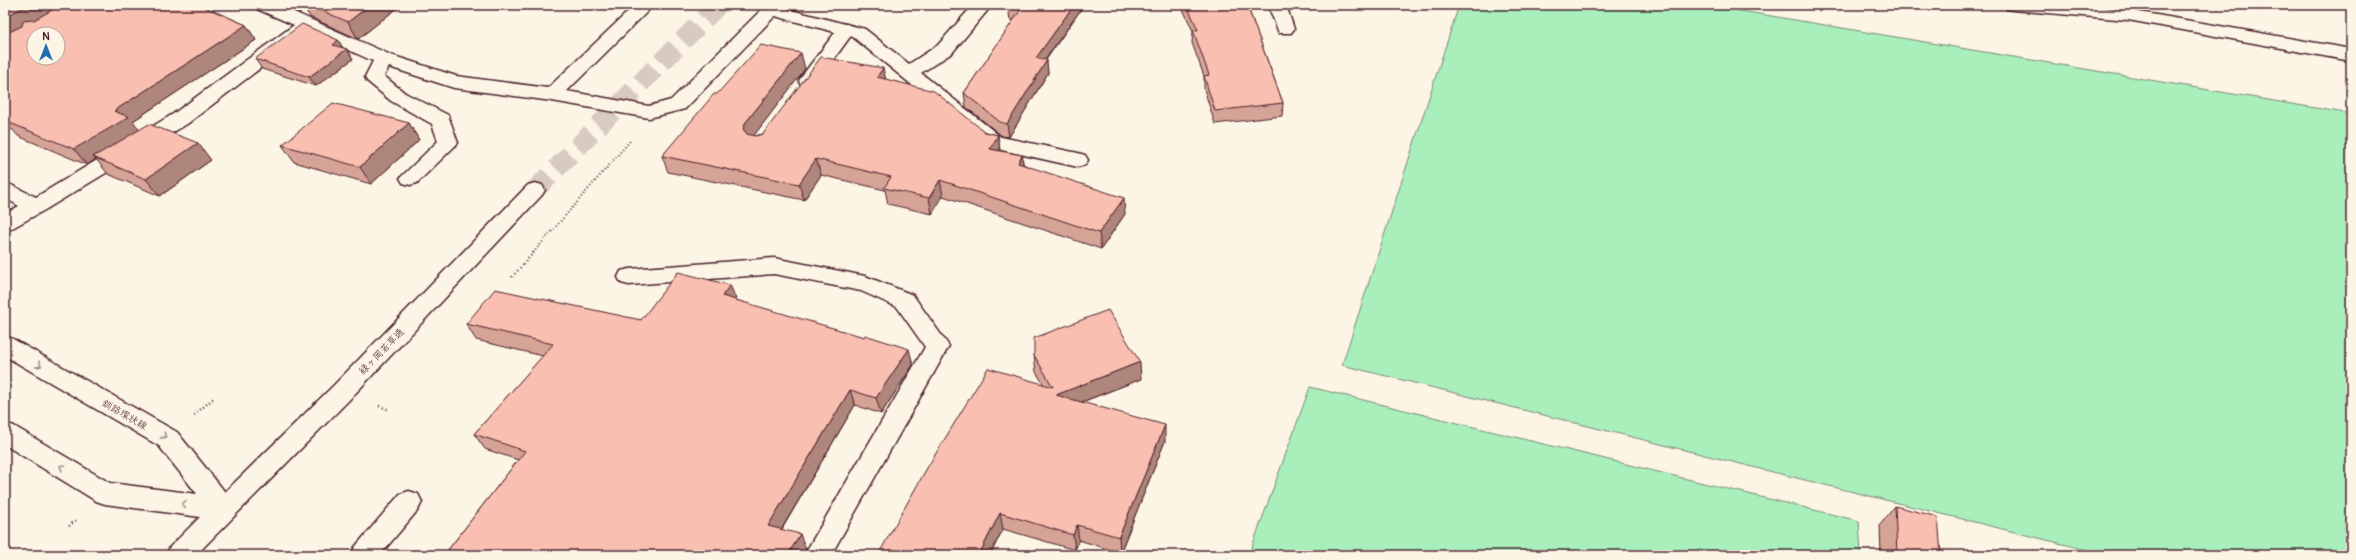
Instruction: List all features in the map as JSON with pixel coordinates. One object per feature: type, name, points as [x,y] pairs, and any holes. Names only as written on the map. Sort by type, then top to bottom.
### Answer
[{"type":"street","points":[[263,5],[384,60],[454,82],[552,95],[649,112],[678,105],[774,8],[860,33],[910,72],[994,142],[1078,160]]},
{"type":"street","points":[[552,95],[645,5]]},
{"type":"street","points":[[910,72],[945,49],[982,5]]},
{"type":"street","points":[[1277,5],[1285,28]]},
{"type":"street","points":[[2013,5],[2126,10],[2351,55]]},
{"type":"street","points":[[5,224],[180,119],[306,25]]},
{"type":"street","points":[[798,93],[846,30]]},
{"type":"street","points":[[384,60],[374,77],[398,97],[441,120],[448,143],[410,178]]},
{"type":"street","points":[[5,189],[36,206]]},
{"type":"street","name":"緑ヶ岡若草通","points":[[223,509],[342,392],[535,190]]},
{"type":"street","points":[[629,277],[774,266],[865,284],[905,301],[937,346],[817,555]]},
{"type":"street","name":"釧路環状線","points":[[5,345],[168,438],[223,509]]},
{"type":"street","points":[[5,433],[105,493],[223,509]]},
{"type":"street","points":[[364,555],[409,502]]},
{"type":"street","points":[[179,555],[223,509]]},
{"type":"path","points":[[512,277],[635,135]]},
{"type":"green space","points":[[1459,5],[1706,5],[2351,114],[2351,555],[2107,555],[1342,365]]},
{"type":"green space","points":[[1310,387],[1859,521],[1861,555],[1249,555]]},
{"type":"building","points":[[5,5],[28,5],[5,17]]},
{"type":"building","points":[[61,5],[200,5],[246,25],[114,111],[129,117],[74,149],[5,121],[8,119],[5,117],[5,34],[22,26],[23,21],[34,20]]},
{"type":"building","points":[[309,5],[370,5],[348,22]]},
{"type":"building","points":[[1074,5],[1036,58],[1047,60],[1007,124],[1000,122],[964,93],[1021,9],[1008,6]]},
{"type":"building","points":[[1187,5],[1247,5],[1283,103],[1215,111],[1204,76],[1209,75],[1193,30],[1198,30]]},
{"type":"building","points":[[302,24],[338,40],[333,45],[347,49],[309,77],[255,59]]},
{"type":"building","points":[[761,45],[801,53],[746,122],[743,129],[747,134],[755,136],[763,134],[821,57],[883,68],[877,77],[934,91],[985,132],[998,135],[990,149],[1022,155],[1018,163],[1124,198],[1099,233],[940,180],[929,198],[884,188],[891,177],[816,159],[799,184],[662,156],[714,94],[717,94]]},
{"type":"building","points":[[333,103],[409,123],[360,167],[282,145]]},
{"type":"building","points":[[149,124],[198,143],[146,179],[93,157]]},
{"type":"building","points":[[678,272],[730,285],[722,296],[864,337],[865,335],[909,349],[876,398],[850,390],[768,526],[800,534],[788,555],[444,555],[525,451],[474,434],[553,344],[466,324],[495,289],[641,320]]},
{"type":"building","points":[[1108,310],[1140,362],[1056,395],[1165,425],[1119,537],[1077,525],[1073,535],[1000,513],[979,555],[878,555],[927,468],[988,368],[1053,387],[1034,355],[1034,338]]},
{"type":"building","points":[[1895,506],[1938,517],[1941,555],[1897,555]]},
{"type":"tunnel","points":[[535,190],[718,5]]}]
